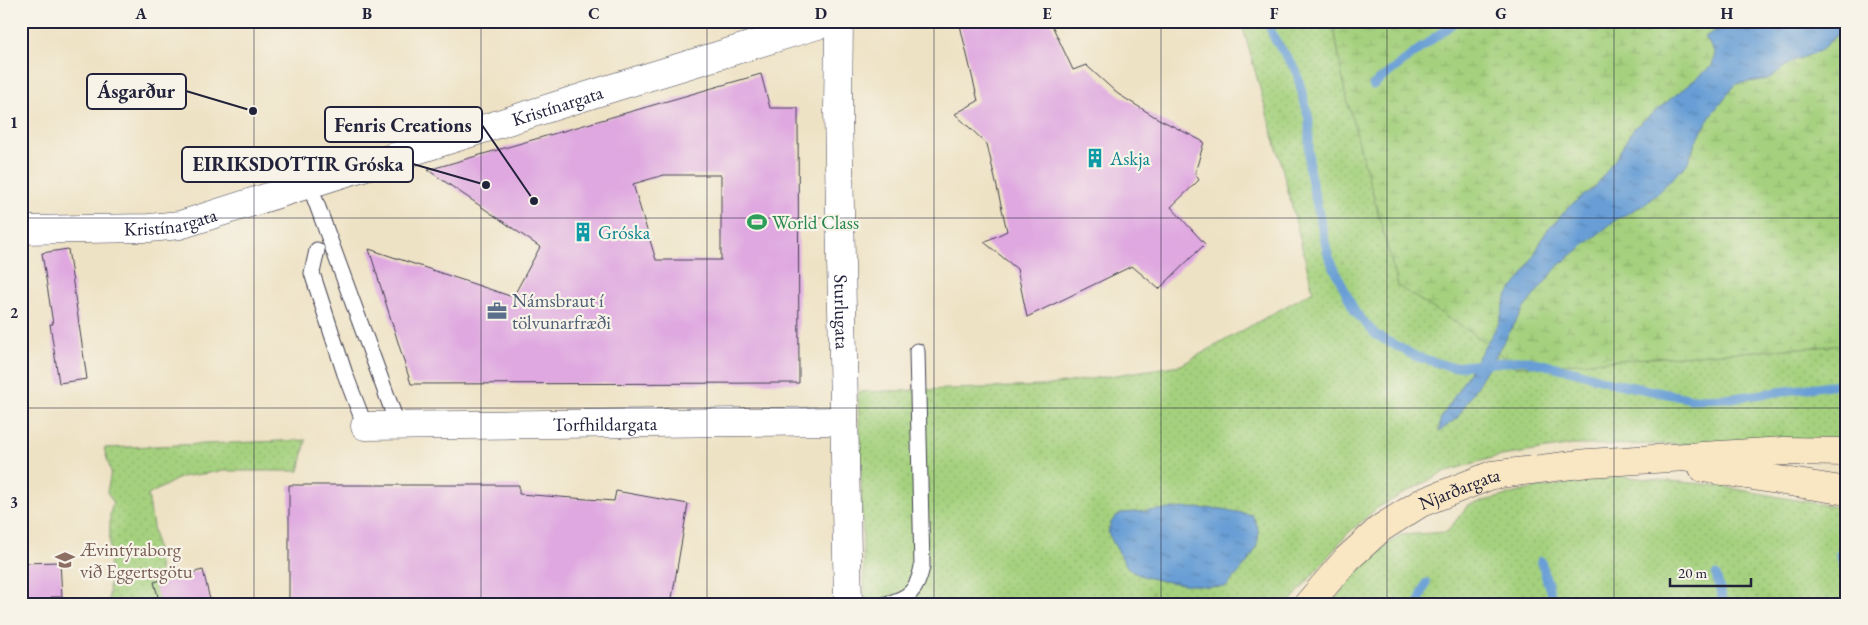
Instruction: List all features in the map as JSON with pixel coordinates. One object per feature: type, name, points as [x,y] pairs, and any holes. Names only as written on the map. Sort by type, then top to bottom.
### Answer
[{"type":"main road","name":"Njarðargata","points":[[1308,604],[1347,559],[1381,528],[1429,500],[1492,475],[1588,463],[1784,451],[1847,452]]},
{"type":"main road","name":"Njarðargata","points":[[1650,460],[1847,491]]},
{"type":"street","name":"Kristínargata","points":[[21,230],[149,228],[180,225],[830,21]]},
{"type":"street","name":"Sturlugata","points":[[839,21],[838,110],[848,604]]},
{"type":"street","name":"Torfhildargata","points":[[365,426],[844,421]]},
{"type":"lane","points":[[309,184],[398,426]]},
{"type":"lane","points":[[318,250],[312,273],[344,374],[365,426]]},
{"type":"lane","points":[[886,604],[911,594],[919,580],[922,567],[918,351]]},
{"type":"green space","points":[[1241,21],[1847,21],[1847,443],[1573,445],[1495,457],[1444,472],[1377,508],[1347,534],[1288,604],[865,604],[858,392],[1044,386],[1181,365],[1313,291],[1282,167]]},
{"type":"green space","points":[[1333,21],[1847,21],[1847,345],[1515,367],[1487,343],[1398,286],[1344,88]]},
{"type":"green space","points":[[306,440],[299,471],[223,471],[181,477],[148,495],[164,596],[168,604],[109,604],[110,514],[113,502],[107,492],[111,472],[104,448]]},
{"type":"green space","points":[[1617,476],[1713,485],[1847,509],[1847,604],[1330,604],[1369,559],[1400,535],[1447,532],[1468,505],[1532,489]]},
{"type":"water","points":[[1744,21],[1847,21],[1847,25],[1820,51],[1793,61],[1768,79],[1736,84],[1713,112],[1696,141],[1687,164],[1647,203],[1617,219],[1558,266],[1524,308],[1458,417],[1439,432],[1440,420],[1499,323],[1506,297],[1525,272],[1546,232],[1571,205],[1595,187],[1616,158],[1633,129],[1712,66],[1715,53],[1705,37],[1719,28],[1742,24]]},
{"type":"water","points":[[1185,508],[1222,509],[1252,515],[1257,526],[1257,545],[1247,563],[1226,587],[1162,581],[1138,574],[1128,568],[1108,533],[1112,521],[1122,513]]},
{"type":"building","name":"Askja","points":[[959,21],[1050,21],[1073,70],[1086,65],[1118,94],[1157,118],[1204,142],[1195,173],[1199,180],[1171,207],[1205,244],[1159,289],[1132,266],[1027,317],[1017,269],[984,242],[1007,231],[987,144],[955,114],[978,101]]},
{"type":"building","name":"Gróska","points":[[761,74],[770,108],[798,108],[799,383],[411,384],[369,249],[513,297],[540,247],[428,170]],"holes":[[[664,175],[721,175],[721,260],[656,260],[633,184]]]},
{"type":"building","points":[[68,249],[87,379],[59,383],[50,324],[53,324],[42,253]]},
{"type":"building","points":[[289,485],[519,485],[519,494],[614,501],[616,491],[688,504],[671,604],[289,604]]},
{"type":"building","points":[[60,562],[62,597],[51,597],[51,604],[21,604],[21,563]]},
{"type":"building","points":[[203,570],[211,604],[160,604],[154,582]]},
{"type":"waterway","points":[[1267,21],[1275,40],[1296,70],[1309,119],[1309,169],[1328,255],[1355,312],[1376,335],[1417,357],[1452,367],[1524,360],[1577,372],[1613,383],[1692,399],[1732,398],[1847,383]]},
{"type":"waterway","points":[[1373,85],[1456,21]]},
{"type":"waterway","points":[[1840,554],[1847,575]]},
{"type":"waterway","points":[[1541,561],[1554,604]]},
{"type":"waterway","points":[[1716,575],[1724,604]]},
{"type":"waterway","points":[[1418,604],[1426,583]]},
{"type":"place","name":"Ásgarður","points":[[253,111]]},
{"type":"place","name":"Askja","points":[[1095,158]]},
{"type":"place","name":"EIRIKSDOTTIR Gróska","points":[[486,185]]},
{"type":"place","name":"Fenris Creations","points":[[534,201]]},
{"type":"place","name":"World Class","points":[[757,222]]},
{"type":"place","name":"Gróska","points":[[583,232]]},
{"type":"place","name":"Námsbraut í tölvunarfræði","points":[[497,311]]},
{"type":"place","name":"Ævintýraborg við Eggertsgötu","points":[[65,560]]}]
